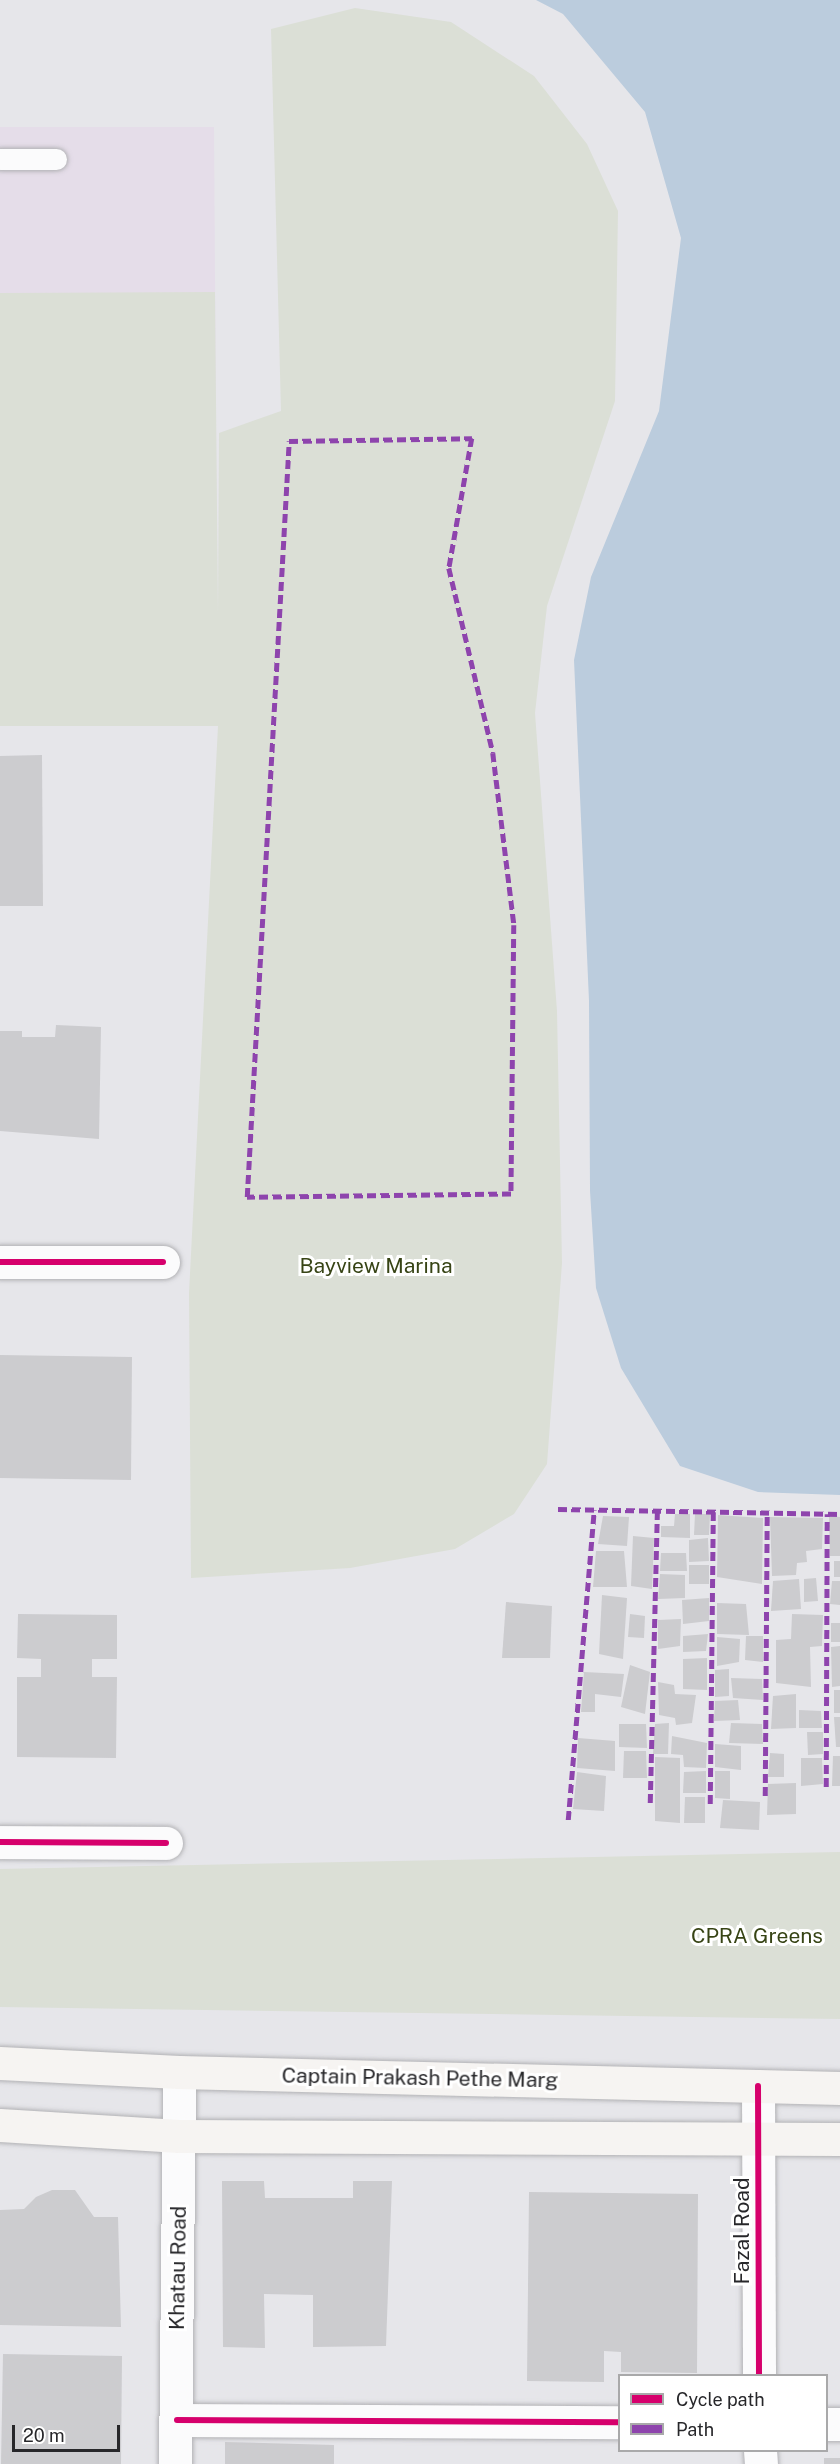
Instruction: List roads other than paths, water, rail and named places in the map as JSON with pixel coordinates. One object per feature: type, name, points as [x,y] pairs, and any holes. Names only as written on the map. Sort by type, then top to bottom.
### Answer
[{"type":"main road","name":"Captain Prakash Pethe Marg","points":[[0,2063],[179,2072],[840,2088]]},
{"type":"main road","points":[[0,2125],[179,2136],[840,2139]]},
{"type":"street","points":[[0,1262],[163,1262]]},
{"type":"street","points":[[0,1842],[166,1843]]},
{"type":"street","name":"Khatau Road","points":[[175,2464],[179,2072]]},
{"type":"street","name":"Fazal Road","points":[[758,2086],[759,2374]]},
{"type":"street","points":[[177,2420],[618,2422]]},
{"type":"lane","points":[[0,159],[56,159]]},
{"type":"water","points":[[536,0],[840,0],[840,1495],[758,1492],[680,1466],[621,1368],[596,1288],[590,1191],[589,1001],[574,660],[591,577],[659,411],[681,238],[645,112],[563,14]]},
{"type":"park label","name":"Bayview Marina","points":[[376,1266]]},
{"type":"park label","name":"CPRA Greens","points":[[757,1936]]}]
